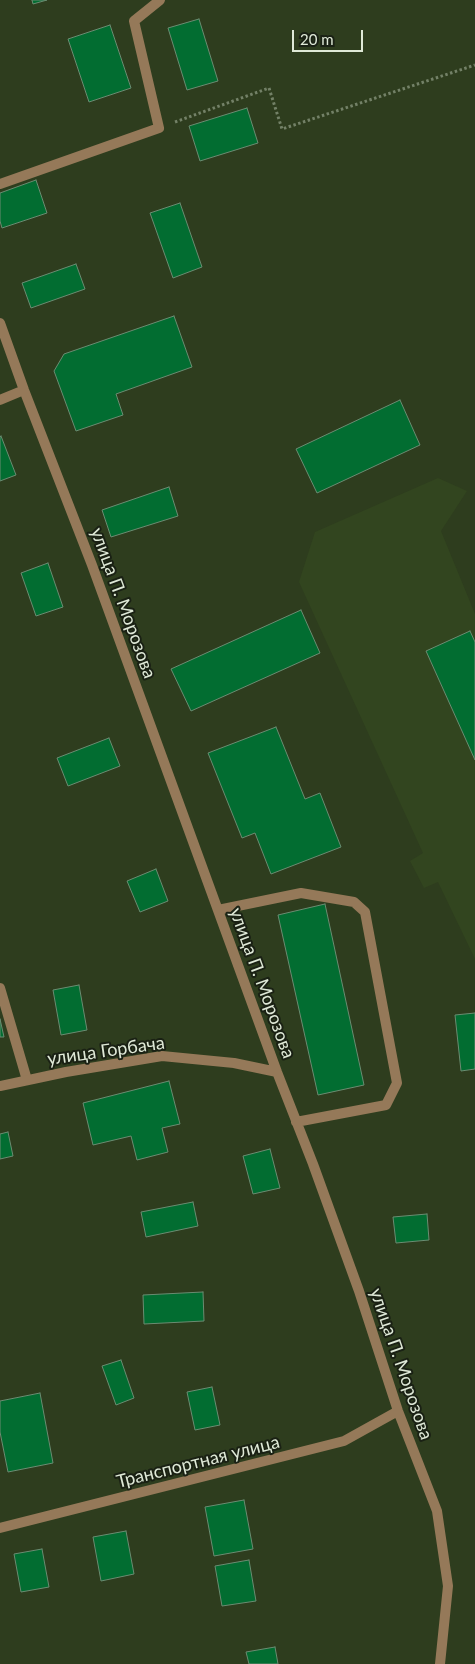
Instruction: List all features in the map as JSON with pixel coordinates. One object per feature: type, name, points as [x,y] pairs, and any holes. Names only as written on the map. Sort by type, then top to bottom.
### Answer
[{"type":"street","points":[[0,184],[159,128],[134,21],[160,0]]},
{"type":"street","name":"улица П. Морозова","points":[[0,323],[92,565],[359,1291],[398,1411],[437,1511],[448,1586],[440,1664]]},
{"type":"street","points":[[0,400],[24,390]]},
{"type":"street","points":[[218,910],[301,893],[354,902],[365,912],[397,1083],[386,1104],[296,1122]]},
{"type":"street","points":[[0,988],[27,1080]]},
{"type":"street","name":"улица Горбача","points":[[0,1086],[66,1072],[162,1056],[234,1063],[277,1072]]},
{"type":"street","name":"Транспортная улица","points":[[0,1528],[344,1441],[398,1411]]},
{"type":"path","points":[[159,128],[269,88],[282,129],[475,65]]},
{"type":"shaded area","points":[[438,478],[467,491],[441,531],[475,614],[475,959],[438,882],[424,888],[410,861],[423,853],[299,582],[315,532]]},
{"type":"building","points":[[32,0],[47,0],[33,4]]},
{"type":"building","points":[[199,19],[218,81],[187,90],[168,28]]},
{"type":"building","points":[[110,25],[131,88],[89,102],[68,39]]},
{"type":"building","points":[[247,108],[258,143],[200,161],[189,126]]},
{"type":"building","points":[[36,180],[47,213],[2,228],[0,221],[0,193]]},
{"type":"building","points":[[180,203],[202,267],[173,278],[150,213]]},
{"type":"building","points":[[76,264],[85,289],[31,308],[22,283]]},
{"type":"building","points":[[174,316],[192,367],[116,394],[123,415],[76,431],[54,371],[64,354]]},
{"type":"building","points":[[400,400],[420,445],[317,493],[296,449]]},
{"type":"building","points":[[0,437],[16,475],[0,481]]},
{"type":"building","points":[[169,487],[178,516],[111,537],[102,510]]},
{"type":"building","points":[[48,563],[63,607],[36,616],[21,573]]},
{"type":"building","points":[[301,610],[320,653],[191,711],[171,669]]},
{"type":"building","points":[[470,631],[475,642],[475,760],[426,651]]},
{"type":"building","points":[[276,727],[305,799],[320,793],[341,847],[271,874],[255,833],[242,838],[208,753]]},
{"type":"building","points":[[109,738],[120,766],[68,786],[57,758]]},
{"type":"building","points":[[156,869],[168,901],[140,912],[127,881]]},
{"type":"building","points":[[325,904],[364,1085],[318,1095],[278,915]]},
{"type":"building","points":[[79,985],[87,1030],[61,1035],[53,990]]},
{"type":"building","points":[[475,1013],[475,1069],[461,1071],[455,1015]]},
{"type":"building","points":[[0,1019],[4,1037],[0,1037]]},
{"type":"building","points":[[169,1081],[180,1124],[162,1128],[168,1152],[137,1160],[131,1136],[93,1145],[83,1103]]},
{"type":"building","points":[[8,1132],[13,1156],[0,1159],[0,1134]]},
{"type":"building","points":[[270,1149],[280,1188],[253,1194],[243,1156]]},
{"type":"building","points":[[193,1202],[198,1226],[146,1237],[141,1212]]},
{"type":"building","points":[[427,1214],[429,1240],[396,1243],[393,1217]]},
{"type":"building","points":[[203,1292],[204,1321],[144,1324],[143,1295]]},
{"type":"building","points":[[121,1360],[134,1398],[116,1405],[102,1366]]},
{"type":"building","points":[[212,1387],[220,1425],[195,1430],[187,1392]]},
{"type":"building","points":[[40,1393],[53,1463],[8,1472],[0,1432],[0,1401]]},
{"type":"building","points":[[244,1500],[253,1549],[214,1556],[205,1507]]},
{"type":"building","points":[[126,1531],[134,1574],[101,1581],[93,1537]]},
{"type":"building","points":[[42,1549],[49,1587],[21,1592],[14,1554]]},
{"type":"building","points":[[249,1560],[256,1601],[222,1606],[215,1566]]},
{"type":"building","points":[[275,1647],[278,1664],[249,1664],[246,1652]]}]
